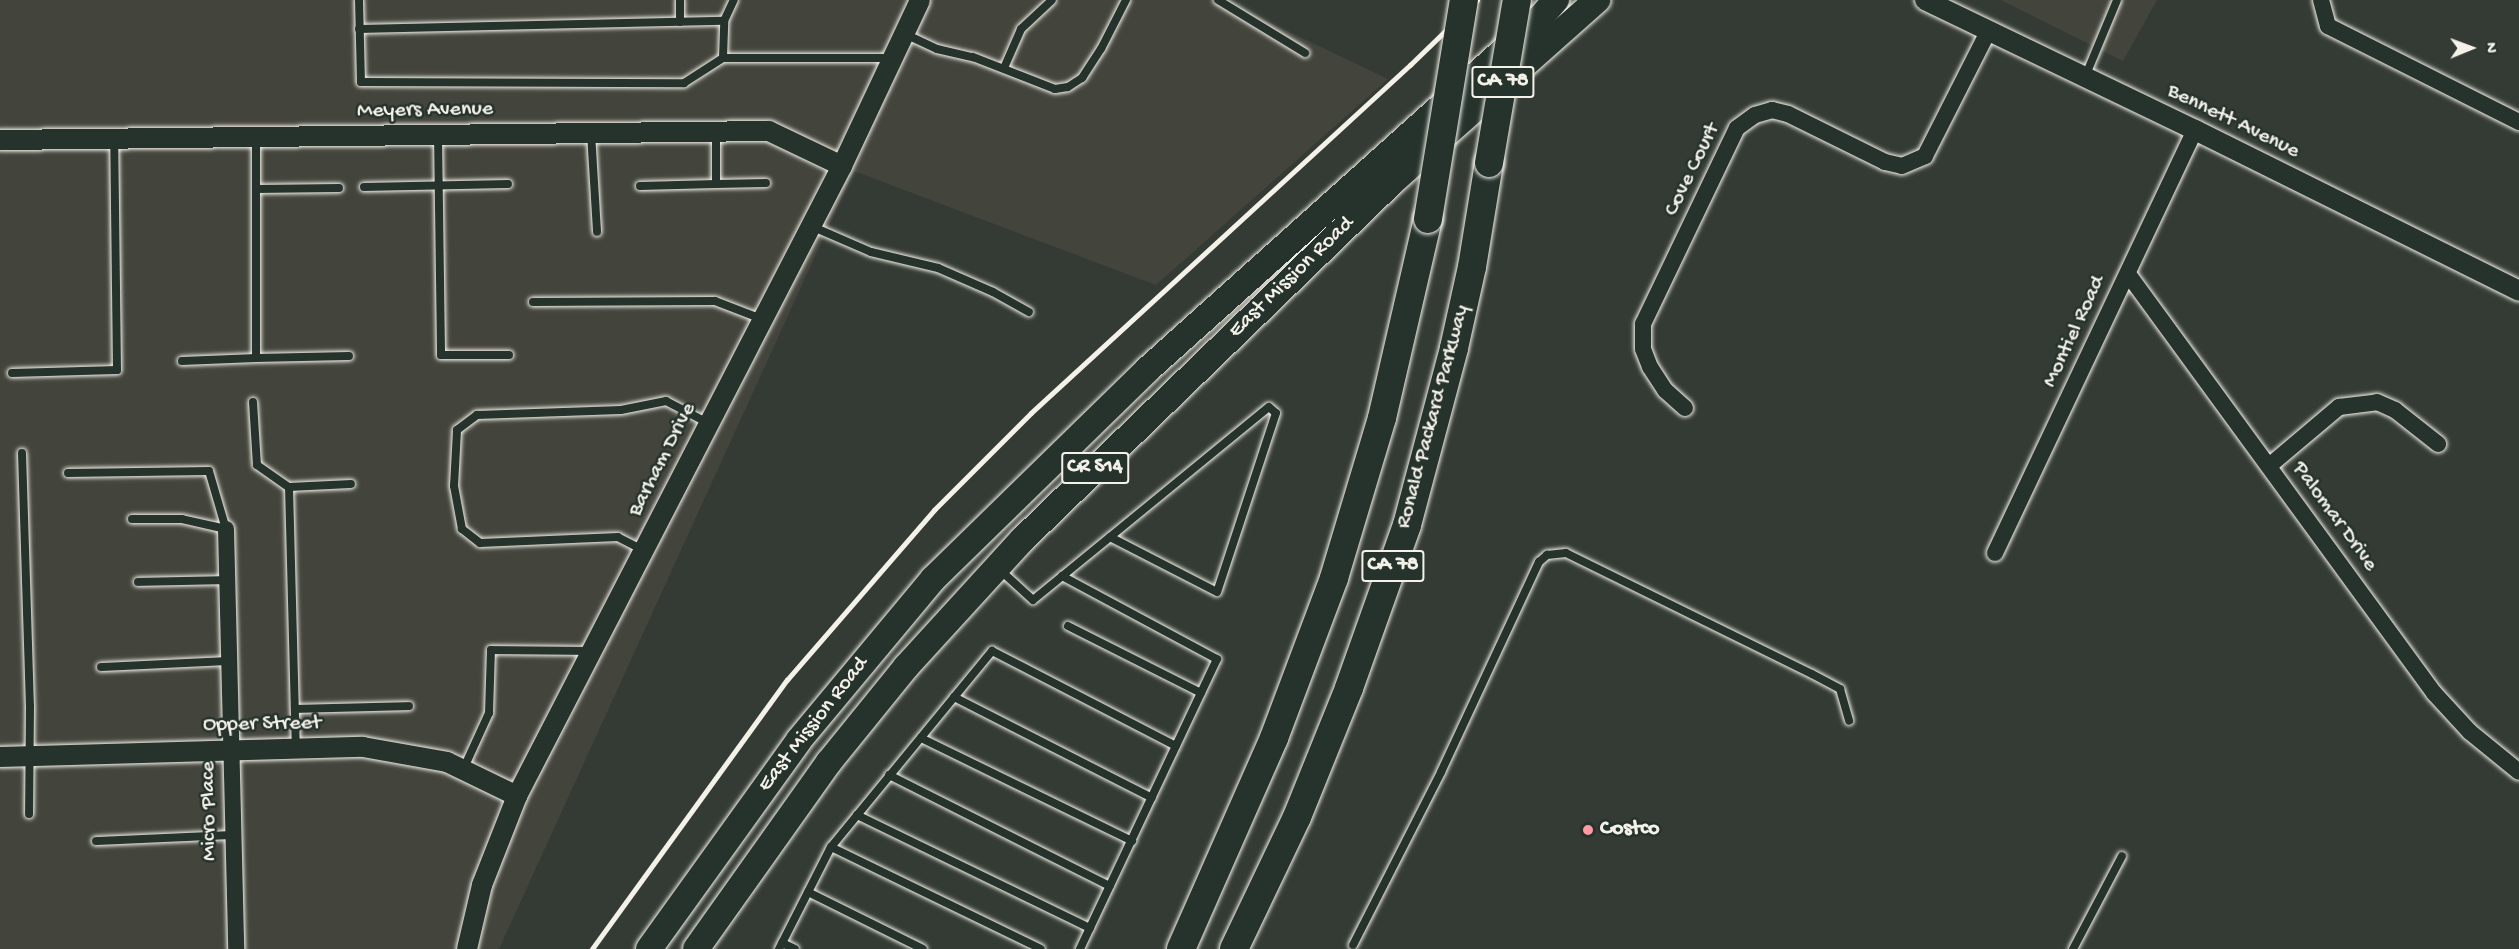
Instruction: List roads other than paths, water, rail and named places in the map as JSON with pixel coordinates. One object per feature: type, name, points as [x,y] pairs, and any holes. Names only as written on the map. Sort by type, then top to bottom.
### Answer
[{"type":"highway","name":"CA 78","points":[[1181,949],[1274,738],[1334,578],[1382,418],[1428,219],[1464,0]]},
{"type":"highway","name":"Ronald Packard Parkway","points":[[1234,949],[1297,817],[1332,731],[1407,525],[1454,348],[1472,267],[1517,0]]},
{"type":"main road","name":"East Mission Road","points":[[649,949],[807,731],[933,579],[1147,370],[1479,73],[1556,0]]},
{"type":"main road","name":"East Mission Road","points":[[696,949],[829,762],[906,667],[996,567],[1082,480],[1391,183],[1597,0]]},
{"type":"main road","points":[[996,567],[990,552],[997,515]]},
{"type":"street","name":"Barham Drive","points":[[468,949],[482,885],[517,796],[842,166],[920,0]]},
{"type":"street","name":"Bennett Avenue","points":[[1925,0],[2195,130],[2519,291]]},
{"type":"street","points":[[2321,0],[2328,26],[2519,122]]},
{"type":"street","name":"Cove Court","points":[[1685,408],[1665,390],[1650,367],[1643,349],[1643,324],[1737,128],[1755,115],[1772,110],[1788,114],[1885,162],[1902,166],[1925,156],[1988,32]]},
{"type":"street","name":"Montiel Road","points":[[1995,553],[2195,130]]},
{"type":"street","name":"Meyers Avenue","points":[[0,140],[769,131],[842,166]]},
{"type":"street","name":"Palomar Drive","points":[[2128,274],[2434,693],[2470,732],[2517,767]]},
{"type":"street","points":[[2269,466],[2339,407],[2377,402],[2395,410],[2438,444]]},
{"type":"street","name":"Micro Place","points":[[226,529],[236,949]]},
{"type":"street","name":"Opper Street","points":[[0,757],[363,747],[447,762],[517,796]]},
{"type":"lane","points":[[359,0],[361,82],[684,82],[723,58],[893,58]]},
{"type":"lane","points":[[680,0],[680,22]]},
{"type":"lane","points":[[723,58],[724,21],[734,0]]},
{"type":"lane","points":[[1004,68],[1021,29],[1052,0]]},
{"type":"lane","points":[[904,34],[937,49],[973,57],[1055,88],[1068,87],[1082,78],[1095,59],[1126,0]]},
{"type":"lane","points":[[1218,0],[1305,53]]},
{"type":"lane","points":[[2085,78],[2117,0]]},
{"type":"lane","points":[[359,29],[724,21]]},
{"type":"lane","points":[[716,131],[716,184]]},
{"type":"lane","points":[[591,133],[597,232]]},
{"type":"lane","points":[[438,135],[441,355],[509,356]]},
{"type":"lane","points":[[256,137],[256,358]]},
{"type":"lane","points":[[12,373],[117,370],[114,138]]},
{"type":"lane","points":[[640,186],[766,183]]},
{"type":"lane","points":[[363,187],[508,184]]},
{"type":"lane","points":[[256,189],[339,188]]},
{"type":"lane","points":[[811,225],[872,252],[938,268],[993,292],[1029,312]]},
{"type":"lane","points":[[533,302],[715,301],[763,319]]},
{"type":"lane","points":[[182,361],[349,356]]},
{"type":"lane","points":[[643,550],[618,537],[480,543],[462,529],[454,486],[457,430],[477,415],[621,410],[666,401],[709,423]]},
{"type":"lane","points":[[254,402],[257,465],[289,487],[351,484]]},
{"type":"lane","points":[[996,567],[1033,600],[1062,576],[1269,407],[1276,413],[1217,592],[1110,537]]},
{"type":"lane","points":[[22,453],[29,756],[28,814]]},
{"type":"lane","points":[[68,473],[208,471],[226,529]]},
{"type":"lane","points":[[289,487],[297,709],[296,748]]},
{"type":"lane","points":[[132,519],[182,519],[226,529]]},
{"type":"lane","points":[[1355,948],[1441,772],[1539,562],[1547,555],[1566,553],[1812,674],[1839,690],[1849,721]]},
{"type":"lane","points":[[1062,576],[1217,658],[1080,949]]},
{"type":"lane","points":[[138,582],[227,580]]},
{"type":"lane","points":[[1068,626],[1201,693]]},
{"type":"lane","points":[[463,770],[489,712],[491,650],[591,651]]},
{"type":"lane","points":[[795,949],[780,946],[831,846],[992,651],[1176,746]]},
{"type":"lane","points":[[101,667],[229,661]]},
{"type":"lane","points":[[954,697],[1152,798]]},
{"type":"lane","points":[[297,709],[409,705]]},
{"type":"lane","points":[[921,738],[1132,841]]},
{"type":"lane","points":[[889,775],[1110,886]]},
{"type":"lane","points":[[857,815],[1090,928]]},
{"type":"lane","points":[[96,841],[233,835]]},
{"type":"lane","points":[[831,846],[1041,949]]},
{"type":"lane","points":[[2073,949],[2122,856]]},
{"type":"lane","points":[[807,892],[923,949]]},
{"type":"railway","points":[[592,949],[787,680],[934,510],[1031,413],[1410,65],[1477,0]]},
{"type":"place","name":"Costco","points":[[1588,830]]}]
